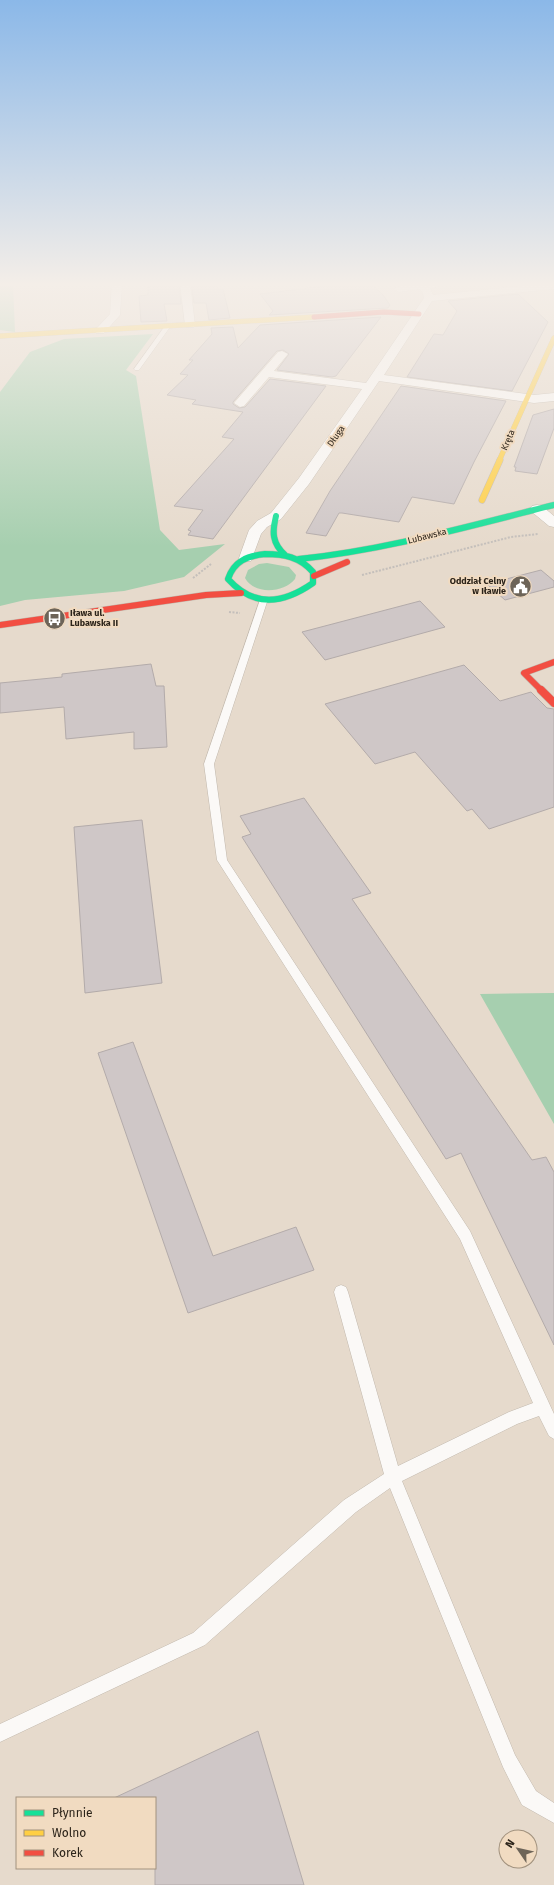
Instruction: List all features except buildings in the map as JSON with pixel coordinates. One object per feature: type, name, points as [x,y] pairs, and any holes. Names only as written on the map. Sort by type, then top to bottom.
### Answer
[{"type":"street","name":"Długa","points":[[246,558],[254,533],[262,524],[276,516],[304,481],[380,371]]},
{"type":"street","name":"Kręta","points":[[482,500],[539,371]]},
{"type":"street","points":[[240,403],[266,373],[373,382],[526,398],[539,399],[554,397]]},
{"type":"street","name":"Lubawska","points":[[299,559],[327,557],[382,547],[549,513]]},
{"type":"street","name":"Lubawska","points":[[314,576],[335,566],[405,546],[549,513]]},
{"type":"street","name":"Długa","points":[[276,516],[271,533],[271,540],[276,549],[285,555]]},
{"type":"street","points":[[0,625],[84,614],[206,595],[241,593],[264,599],[283,598],[300,594],[313,583],[314,576],[310,567],[299,559],[285,555],[265,554],[246,558],[238,562],[225,575],[230,584],[241,593]]},
{"type":"street","points":[[131,606],[201,587]]},
{"type":"street","points":[[554,662],[524,673],[554,703]]},
{"type":"lane","points":[[264,599],[209,764],[222,860],[465,1235],[554,1431]]},
{"type":"lane","points":[[341,1292],[392,1477],[509,1761],[529,1798],[554,1814]]},
{"type":"lane","points":[[0,1733],[199,1639],[350,1506],[392,1477],[514,1417],[543,1407]]},
{"type":"path","points":[[357,577],[524,534],[544,534]]},
{"type":"green space","points":[[16,371],[128,371],[136,376],[160,530],[179,550],[225,544],[184,577],[124,591],[25,600],[0,606],[0,392]]},
{"type":"green space","points":[[267,563],[289,567],[296,575],[295,579],[284,587],[269,590],[255,587],[249,583],[245,578],[248,570],[259,564]]},
{"type":"green space","points":[[554,993],[554,1124],[480,994]]},
{"type":"traffic: fast","points":[[299,559],[331,556],[395,545],[554,505]]},
{"type":"traffic: fast","points":[[276,516],[273,528],[274,542],[280,551],[285,555]]},
{"type":"traffic: fast","points":[[265,554],[285,555],[303,562],[313,572],[313,583],[303,590],[280,599],[257,599],[246,595],[237,589],[228,579],[230,573],[233,567],[242,560],[265,554]]},
{"type":"traffic: slow","points":[[482,500],[539,371]]},
{"type":"traffic: jam","points":[[314,576],[347,562]]},
{"type":"traffic: jam","points":[[0,625],[206,595],[241,593]]},
{"type":"traffic: jam","points":[[554,662],[524,673],[554,703]]},
{"type":"place","name":"Oddział Celny w Iławie","points":[[521,586]]},
{"type":"place","name":"Iława ul. Lubawska II","points":[[55,618]]}]
